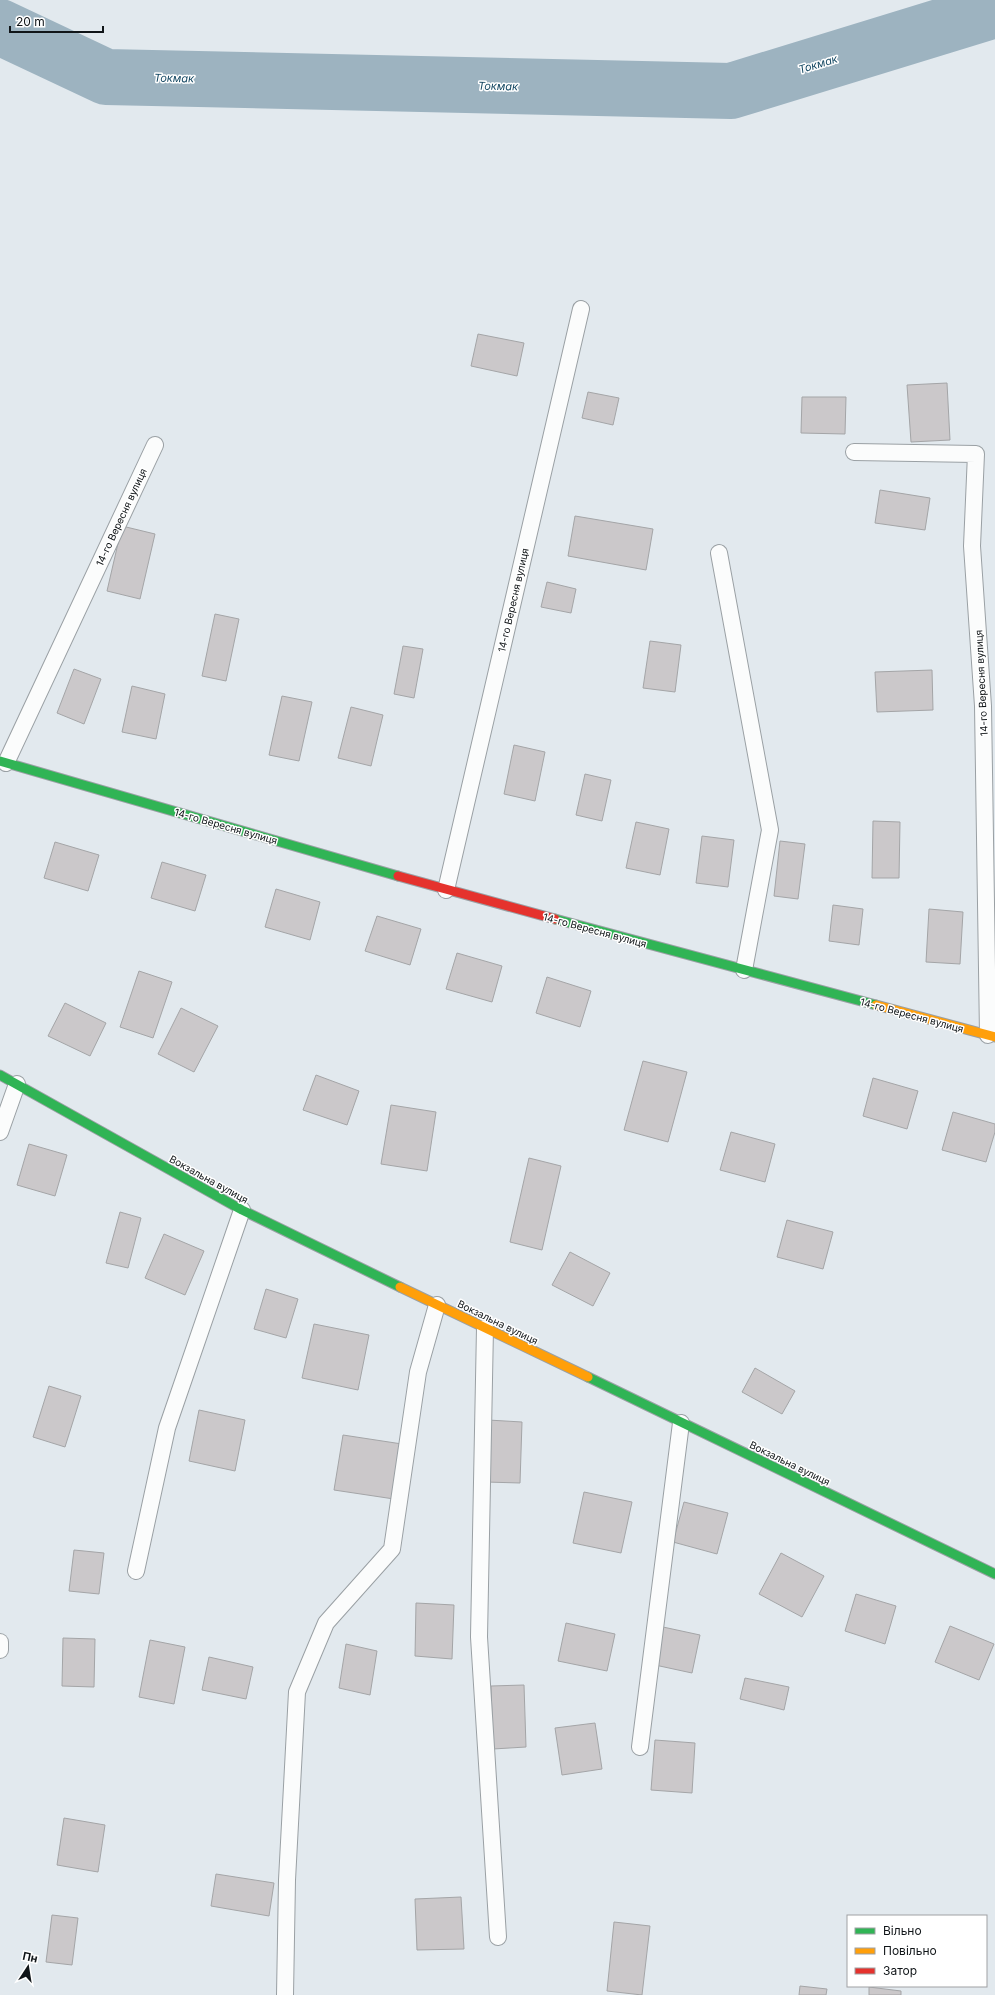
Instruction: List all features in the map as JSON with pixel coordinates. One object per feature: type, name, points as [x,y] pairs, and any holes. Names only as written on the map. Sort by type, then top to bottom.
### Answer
[{"type":"street","name":"14-го Вересня вулиця","points":[[3,762],[446,890],[992,1036]]},
{"type":"street","name":"Вокзальна вулиця","points":[[0,1075],[242,1210],[995,1574]]},
{"type":"lane","name":"14-го Вересня вулиця","points":[[446,890],[581,309]]},
{"type":"lane","name":"14-го Вересня вулиця","points":[[3,762],[155,445]]},
{"type":"lane","name":"14-го Вересня вулиця","points":[[854,452],[976,454],[972,546],[983,706],[992,1036]]},
{"type":"lane","points":[[719,553],[770,830],[744,970]]},
{"type":"lane","points":[[0,1132],[17,1084]]},
{"type":"lane","points":[[136,1571],[167,1428],[242,1210]]},
{"type":"lane","points":[[285,1995],[287,1880],[297,1692],[326,1623],[392,1550],[418,1372],[437,1304]]},
{"type":"lane","points":[[485,1328],[479,1637],[498,1937]]},
{"type":"lane","points":[[640,1748],[681,1423]]},
{"type":"lane","points":[[0,1642],[0,1650]]},
{"type":"building","points":[[478,334],[524,343],[517,376],[471,366]]},
{"type":"building","points":[[947,383],[950,440],[911,442],[907,385]]},
{"type":"building","points":[[588,392],[619,398],[613,425],[582,418]]},
{"type":"building","points":[[802,397],[846,397],[845,434],[801,433]]},
{"type":"building","points":[[880,490],[930,498],[925,530],[875,523]]},
{"type":"building","points":[[575,516],[653,529],[646,570],[568,556]]},
{"type":"building","points":[[122,526],[155,534],[140,599],[107,591]]},
{"type":"building","points":[[547,582],[576,589],[571,613],[541,607]]},
{"type":"building","points":[[215,614],[239,619],[226,681],[202,676]]},
{"type":"building","points":[[650,641],[681,645],[675,692],[643,688]]},
{"type":"building","points":[[403,646],[423,649],[414,698],[394,694]]},
{"type":"building","points":[[74,669],[101,679],[84,724],[57,713]]},
{"type":"building","points":[[932,670],[933,710],[877,712],[875,672]]},
{"type":"building","points":[[132,686],[165,694],[156,739],[122,732]]},
{"type":"building","points":[[282,696],[312,702],[299,761],[269,755]]},
{"type":"building","points":[[351,707],[383,715],[371,766],[338,758]]},
{"type":"building","points":[[514,745],[545,752],[535,801],[504,794]]},
{"type":"building","points":[[585,774],[611,780],[602,821],[576,815]]},
{"type":"building","points":[[873,821],[900,822],[899,878],[872,878]]},
{"type":"building","points":[[636,822],[669,829],[660,875],[626,868]]},
{"type":"building","points":[[702,836],[734,840],[728,887],[696,883]]},
{"type":"building","points":[[780,841],[805,844],[798,899],[774,896]]},
{"type":"building","points":[[55,842],[99,855],[88,891],[44,878]]},
{"type":"building","points":[[162,862],[206,875],[195,911],[151,898]]},
{"type":"building","points":[[276,889],[320,902],[310,940],[265,927]]},
{"type":"building","points":[[833,905],[863,909],[859,945],[829,941]]},
{"type":"building","points":[[929,909],[963,912],[960,964],[926,962]]},
{"type":"building","points":[[377,916],[421,929],[410,965],[365,951]]},
{"type":"building","points":[[457,953],[502,966],[492,1002],[446,989]]},
{"type":"building","points":[[139,971],[172,982],[153,1038],[120,1027]]},
{"type":"building","points":[[547,977],[591,991],[580,1027],[536,1013]]},
{"type":"building","points":[[65,1003],[106,1023],[90,1056],[48,1036]]},
{"type":"building","points":[[181,1008],[218,1026],[194,1072],[158,1054]]},
{"type":"building","points":[[643,1061],[687,1072],[668,1142],[624,1130]]},
{"type":"building","points":[[316,1075],[359,1091],[347,1125],[303,1110]]},
{"type":"building","points":[[873,1078],[918,1091],[907,1129],[863,1116]]},
{"type":"building","points":[[391,1105],[436,1112],[427,1171],[381,1164]]},
{"type":"building","points":[[953,1112],[995,1124],[995,1132],[986,1162],[942,1150]]},
{"type":"building","points":[[731,1132],[775,1144],[765,1182],[720,1170]]},
{"type":"building","points":[[29,1144],[67,1155],[55,1196],[17,1185]]},
{"type":"building","points":[[529,1158],[561,1166],[542,1250],[510,1242]]},
{"type":"building","points":[[120,1212],[141,1218],[128,1268],[106,1263]]},
{"type":"building","points":[[787,1220],[833,1232],[823,1269],[777,1257]]},
{"type":"building","points":[[164,1234],[204,1251],[185,1295],[145,1278]]},
{"type":"building","points":[[570,1252],[610,1273],[593,1306],[552,1285]]},
{"type":"building","points":[[266,1289],[298,1299],[286,1338],[254,1329]]},
{"type":"building","points":[[314,1324],[369,1335],[358,1390],[302,1378]]},
{"type":"building","points":[[755,1368],[795,1391],[782,1414],[742,1392]]},
{"type":"building","points":[[49,1386],[81,1396],[65,1447],[33,1437]]},
{"type":"building","points":[[199,1410],[245,1420],[235,1471],[189,1461]]},
{"type":"building","points":[[488,1420],[522,1422],[520,1483],[486,1482]]},
{"type":"building","points":[[343,1435],[402,1444],[394,1499],[334,1490]]},
{"type":"building","points":[[584,1492],[632,1502],[621,1553],[573,1543]]},
{"type":"building","points":[[684,1502],[728,1513],[717,1554],[673,1542]]},
{"type":"building","points":[[74,1550],[104,1553],[99,1594],[69,1591]]},
{"type":"building","points":[[781,1553],[824,1576],[802,1617],[759,1594]]},
{"type":"building","points":[[856,1594],[896,1606],[885,1644],[845,1631]]},
{"type":"building","points":[[416,1603],[454,1605],[452,1659],[415,1656]]},
{"type":"building","points":[[566,1623],[615,1634],[607,1671],[558,1661]]},
{"type":"building","points":[[950,1626],[994,1644],[979,1680],[935,1662]]},
{"type":"building","points":[[663,1627],[700,1635],[692,1673],[655,1665]]},
{"type":"building","points":[[63,1638],[95,1639],[94,1687],[62,1686]]},
{"type":"building","points":[[150,1640],[185,1647],[174,1704],[139,1697]]},
{"type":"building","points":[[346,1644],[377,1651],[370,1695],[339,1688]]},
{"type":"building","points":[[209,1657],[253,1667],[246,1699],[202,1690]]},
{"type":"building","points":[[745,1678],[789,1687],[784,1710],[740,1699]]},
{"type":"building","points":[[524,1685],[526,1747],[493,1749],[491,1686]]},
{"type":"building","points":[[595,1723],[602,1769],[562,1775],[555,1728]]},
{"type":"building","points":[[655,1740],[695,1743],[692,1793],[651,1790]]},
{"type":"building","points":[[64,1818],[105,1825],[98,1872],[57,1865]]},
{"type":"building","points":[[216,1874],[274,1883],[269,1916],[211,1906]]},
{"type":"building","points":[[461,1897],[464,1949],[417,1950],[415,1899]]},
{"type":"building","points":[[52,1915],[78,1918],[72,1965],[46,1962]]},
{"type":"building","points":[[614,1922],[650,1926],[642,1995],[607,1991]]},
{"type":"building","points":[[800,1986],[827,1989],[826,1995],[799,1995]]},
{"type":"building","points":[[869,1987],[901,1991],[901,1995],[869,1995]]},
{"type":"waterway","name":"Токмак","points":[[0,27],[106,77],[731,91],[995,10]]},
{"type":"traffic: fast","points":[[0,761],[398,876]]},
{"type":"traffic: fast","points":[[555,919],[876,1005]]},
{"type":"traffic: fast","points":[[0,1075],[242,1210],[400,1287]]},
{"type":"traffic: fast","points":[[588,1377],[995,1574]]},
{"type":"traffic: slow","points":[[876,1005],[995,1037]]},
{"type":"traffic: slow","points":[[400,1287],[588,1377]]},
{"type":"traffic: jam","points":[[398,876],[555,919]]}]
